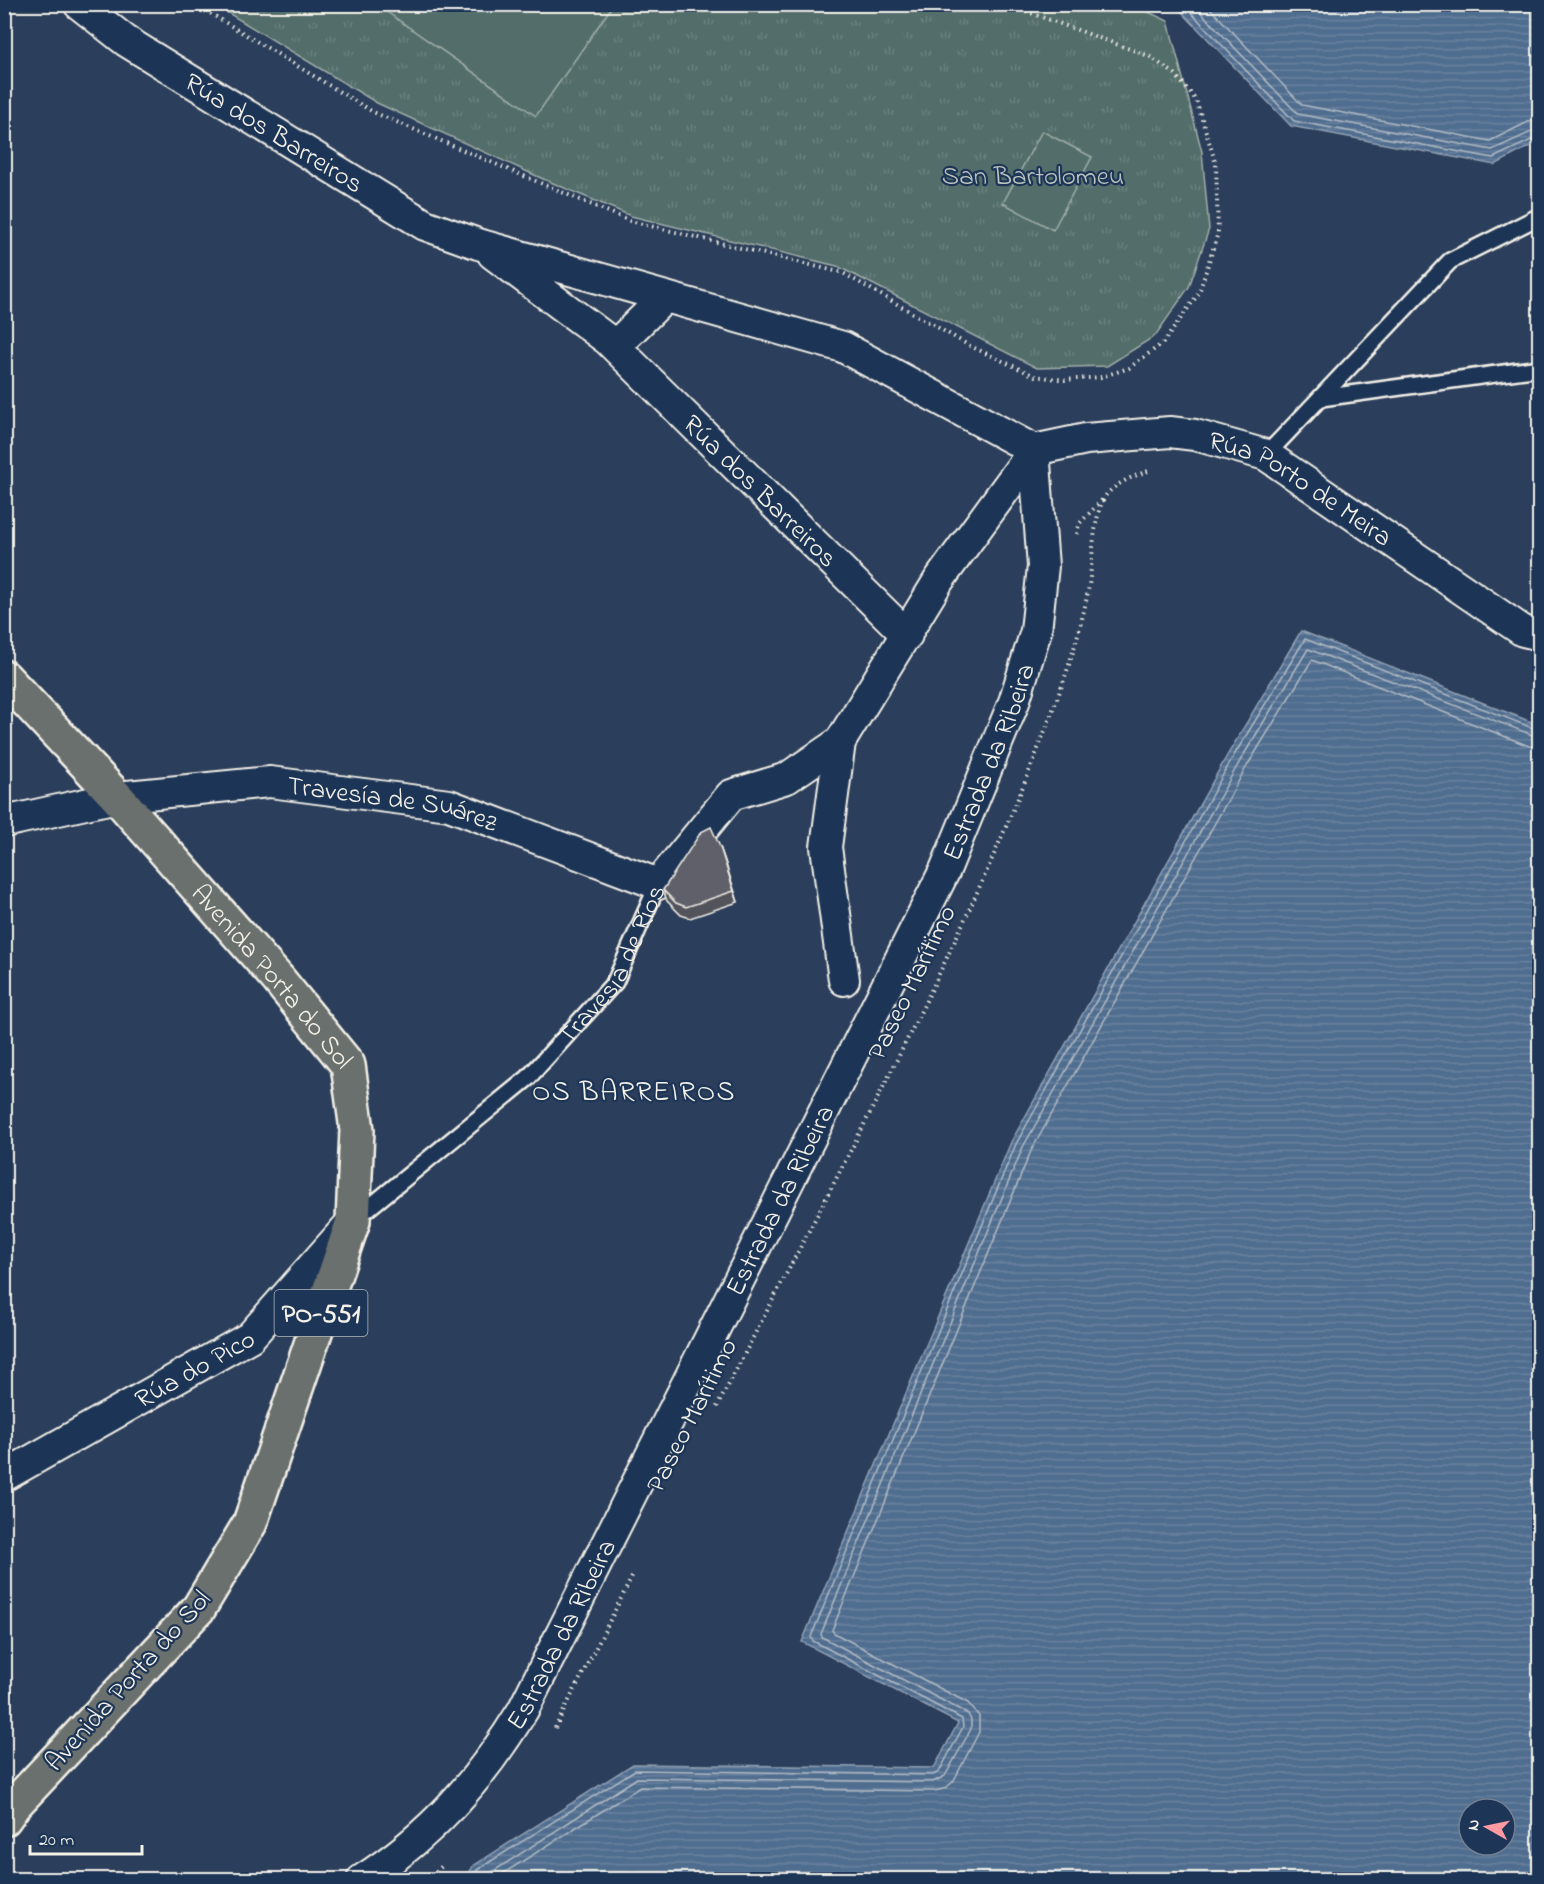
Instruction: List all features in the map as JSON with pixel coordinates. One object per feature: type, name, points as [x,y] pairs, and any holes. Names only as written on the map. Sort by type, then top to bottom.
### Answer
[{"type":"main road","name":"Avenida Porta do Sol","points":[[4,677],[117,797],[278,979],[348,1065],[357,1130],[353,1221],[250,1523],[199,1608],[14,1805],[4,1819]]},
{"type":"street","name":"Rúa dos Barreiros","points":[[79,4],[126,41],[425,225],[478,244],[843,347],[1034,450]]},
{"type":"street","name":"Rúa dos Barreiros","points":[[478,244],[615,346],[907,635]]},
{"type":"street","points":[[615,346],[665,297]]},
{"type":"street","name":"Rúa Porto de Meira","points":[[1034,450],[1086,439],[1170,432],[1195,435],[1266,455],[1523,631],[1539,634]]},
{"type":"street","points":[[844,980],[826,847],[840,742],[939,580],[1034,450]]},
{"type":"street","name":"Estrada da Ribeira","points":[[363,1880],[423,1836],[494,1756],[523,1710],[945,870],[1014,702],[1036,632],[1043,566],[1034,450]]},
{"type":"street","name":"Travesía de Ríos","points":[[658,884],[731,795],[787,778],[840,742]]},
{"type":"street","name":"Travesía de Suárez","points":[[4,822],[117,797],[270,782],[449,805],[658,884]]},
{"type":"street","name":"Rúa do Pico","points":[[4,1476],[250,1337],[353,1221]]},
{"type":"lane","points":[[1266,455],[1450,261],[1539,216]]},
{"type":"lane","points":[[1321,398],[1539,368]]},
{"type":"lane","name":"Travesía de Ríos","points":[[353,1221],[528,1078],[615,982],[658,884]]},
{"type":"path","points":[[195,4],[373,112],[630,221],[843,273],[968,345],[1035,376],[1065,380],[1101,377],[1129,368],[1163,343],[1198,293],[1218,233],[1216,164],[1196,100],[1175,74],[1149,56],[1006,4]]},
{"type":"path","name":"Paseo Marítimo","points":[[716,1410],[915,1022],[998,847],[1066,675],[1088,592],[1098,517],[1106,495],[1130,477],[1154,469]]},
{"type":"path","points":[[548,1737],[562,1719],[636,1569]]},
{"type":"path","points":[[427,1880],[450,1858]]},
{"type":"green space","name":"San Bartolomeu","points":[[215,5],[1133,5],[1168,21],[1202,152],[1209,229],[1189,287],[1155,336],[1107,366],[1037,368],[837,266],[631,216],[541,178],[377,103]]},
{"type":"green space","points":[[377,5],[613,5],[536,116]]},
{"type":"green space","points":[[1042,131],[1092,157],[1053,230],[1003,203]]},
{"type":"water","points":[[1171,5],[1539,5],[1539,141],[1495,165],[1291,126],[1177,7]]},
{"type":"water","points":[[1301,631],[1539,725],[1539,1879],[464,1879],[473,1866],[633,1764],[934,1768],[958,1723],[802,1642],[1011,1142],[1228,754]]},
{"type":"building","points":[[711,827],[734,891],[686,907],[676,903],[663,890],[701,832]]},
{"type":"district","name":"OS BARREIROS","points":[[634,1090]]}]
